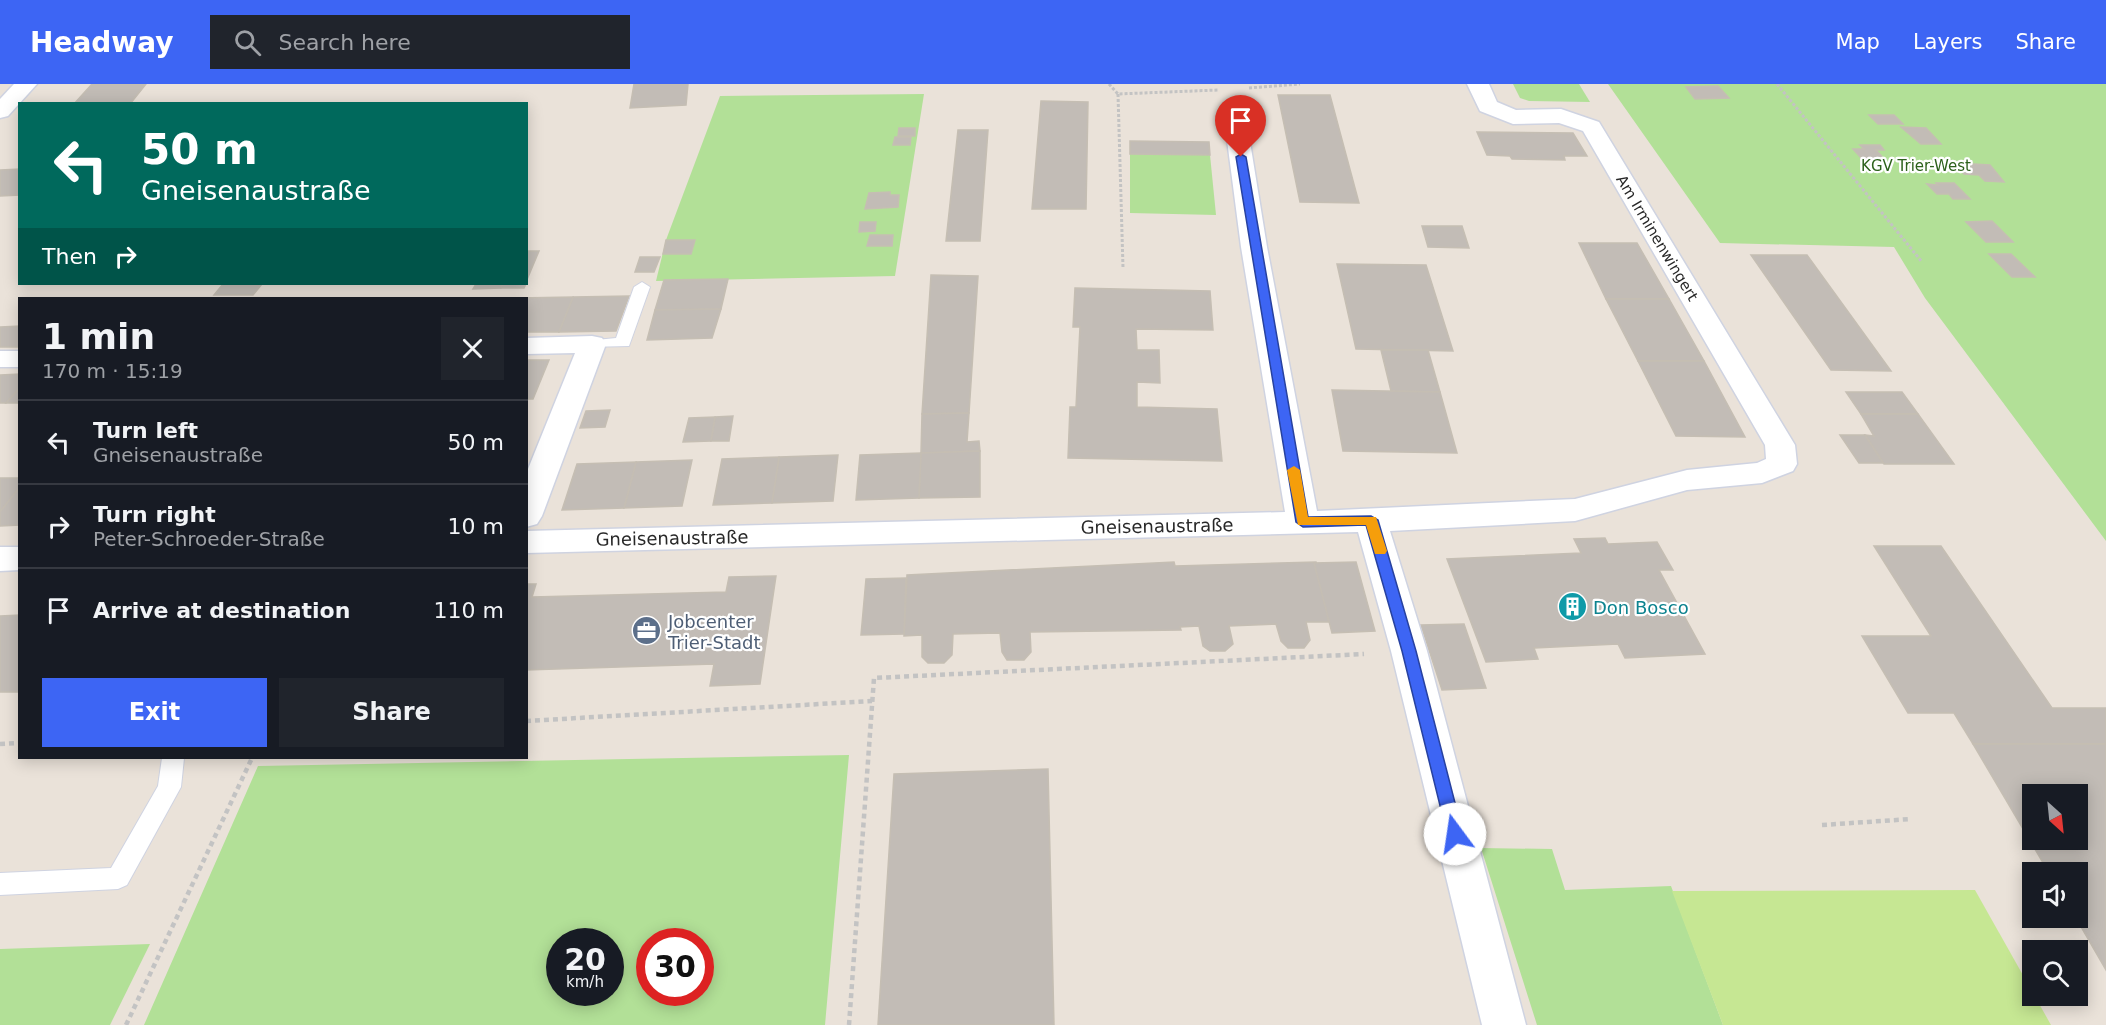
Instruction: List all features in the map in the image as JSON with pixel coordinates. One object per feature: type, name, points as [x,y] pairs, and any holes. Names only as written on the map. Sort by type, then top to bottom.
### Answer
[{"type":"street","points":[[0,111],[26,84]]},
{"type":"street","name":"Am Irminenwingert","points":[[1478,84],[1488,106],[1513,117],[1561,116],[1591,127],[1780,445],[1782,464]]},
{"type":"street","points":[[1235,117],[1254,247],[1303,522]]},
{"type":"street","points":[[528,346],[592,344],[528,511]]},
{"type":"street","points":[[0,360],[18,359]]},
{"type":"street","name":"Gneisenaustraße","points":[[528,542],[1371,520],[1575,510],[1687,480],[1762,473],[1782,464]]},
{"type":"street","points":[[1371,520],[1409,651],[1504,1025]]},
{"type":"street","points":[[0,559],[18,558]]},
{"type":"lane","points":[[592,344],[623,343],[642,287]]},
{"type":"lane","points":[[0,884],[118,878],[169,786],[173,759]]},
{"type":"path","points":[[1108,84],[1118,94],[1123,268]]},
{"type":"path","points":[[1238,89],[1300,84]]},
{"type":"path","points":[[1777,84],[1922,262]]},
{"type":"path","points":[[1118,94],[1226,89]]},
{"type":"path","points":[[849,1025],[874,678],[1409,651]]},
{"type":"path","points":[[528,721],[872,701]]},
{"type":"path","points":[[0,744],[18,743]]},
{"type":"path","points":[[126,1025],[252,759]]},
{"type":"path","points":[[1822,825],[1911,819]]},
{"type":"green space","points":[[1513,84],[1579,84],[1590,102],[1529,101],[1520,98]]},
{"type":"green space","name":"KGV Trier-West","points":[[1608,84],[2106,84],[2106,541],[1925,298],[1894,247],[1720,243]]},
{"type":"green space","points":[[924,94],[895,276],[656,281],[666,240],[720,96]]},
{"type":"green space","points":[[1130,154],[1210,155],[1216,215],[1130,213]]},
{"type":"green space","points":[[849,755],[825,1025],[144,1025],[258,766]]},
{"type":"green space","points":[[1481,848],[1552,849],[1565,890],[1671,886],[1723,1025],[1537,1025]]},
{"type":"green space","points":[[1975,890],[2022,973],[2022,1006],[2040,1006],[2051,1025],[1723,1025],[1672,891]]},
{"type":"green space","points":[[150,944],[110,1025],[0,1025],[0,949]]},
{"type":"building","points":[[92,84],[146,84],[132,102],[76,102]]},
{"type":"building","points":[[634,84],[688,84],[686,105],[630,108]]},
{"type":"building","points":[[1718,86],[1729,98],[1695,99],[1686,87]]},
{"type":"building","points":[[1278,95],[1330,95],[1359,203],[1300,202]]},
{"type":"building","points":[[1041,101],[1088,102],[1086,209],[1032,209]]},
{"type":"building","points":[[1869,115],[1894,115],[1903,124],[1878,124]]},
{"type":"building","points":[[1901,127],[1926,128],[1941,144],[1921,144]]},
{"type":"building","points":[[899,128],[915,128],[915,136],[898,136]]},
{"type":"building","points":[[958,130],[988,130],[980,241],[946,241]]},
{"type":"building","points":[[1477,132],[1573,133],[1587,156],[1564,156],[1565,160],[1512,159],[1510,156],[1487,155]]},
{"type":"building","points":[[895,137],[911,137],[910,145],[893,145]]},
{"type":"building","points":[[1130,141],[1209,142],[1210,155],[1130,154]]},
{"type":"building","points":[[1860,145],[1880,145],[1884,150],[1876,150],[1886,161],[1863,160],[1853,149],[1864,149]]},
{"type":"building","points":[[1956,163],[1990,165],[2004,182],[1985,181],[1979,175],[1964,174]]},
{"type":"building","points":[[18,169],[18,195],[0,196],[0,170]]},
{"type":"building","points":[[1936,183],[1954,183],[1970,199],[1953,199],[1949,194],[1937,194],[1927,184],[1938,185]]},
{"type":"building","points":[[890,192],[890,195],[899,195],[898,207],[865,209],[869,193]]},
{"type":"building","points":[[1992,221],[2013,242],[1986,242],[1966,222]]},
{"type":"building","points":[[860,222],[876,222],[875,231],[859,232]]},
{"type":"building","points":[[1422,226],[1462,226],[1469,248],[1428,247]]},
{"type":"building","points":[[870,235],[893,235],[892,246],[867,246]]},
{"type":"building","points":[[666,240],[695,240],[691,254],[663,254]]},
{"type":"building","points":[[1579,243],[1637,243],[1669,299],[1606,299]]},
{"type":"building","points":[[528,251],[539,251],[528,277]]},
{"type":"building","points":[[1989,254],[2011,254],[2035,277],[2012,277]]},
{"type":"building","points":[[1751,255],[1807,255],[1891,371],[1831,370]]},
{"type":"building","points":[[640,257],[660,257],[654,272],[635,272]]},
{"type":"building","points":[[1337,264],[1426,265],[1453,351],[1356,349]]},
{"type":"building","points":[[931,275],[978,276],[969,413],[922,414]]},
{"type":"building","points":[[728,279],[721,309],[655,310],[664,280]]},
{"type":"building","points":[[222,285],[261,285],[253,295],[214,295]]},
{"type":"building","points":[[475,285],[502,285],[501,288],[473,289]]},
{"type":"building","points":[[502,285],[526,285],[524,288],[501,288]]},
{"type":"building","points":[[1075,288],[1210,291],[1213,330],[1136,329],[1137,350],[1159,350],[1160,383],[1137,382],[1137,407],[1217,409],[1222,461],[1068,458],[1070,407],[1076,407],[1080,327],[1073,327]]},
{"type":"building","points":[[629,296],[616,331],[559,332],[573,297]]},
{"type":"building","points":[[573,297],[559,332],[528,332],[528,298]]},
{"type":"building","points":[[1606,299],[1669,299],[1704,361],[1638,361]]},
{"type":"building","points":[[721,309],[712,338],[647,340],[655,310]]},
{"type":"building","points":[[18,326],[18,347],[0,347],[0,327]]},
{"type":"building","points":[[1381,350],[1428,350],[1440,392],[1391,391]]},
{"type":"building","points":[[528,360],[549,360],[533,399],[528,399]]},
{"type":"building","points":[[1638,361],[1704,361],[1745,437],[1676,436]]},
{"type":"building","points":[[18,374],[18,390],[6,403],[0,403],[0,375]]},
{"type":"building","points":[[18,390],[18,403],[6,403]]},
{"type":"building","points":[[1332,390],[1440,392],[1457,453],[1343,451]]},
{"type":"building","points":[[1846,392],[1902,392],[1918,414],[1861,414]]},
{"type":"building","points":[[610,410],[605,427],[580,428],[586,411]]},
{"type":"building","points":[[969,413],[967,442],[979,441],[980,451],[921,453],[922,414]]},
{"type":"building","points":[[1861,414],[1918,414],[1954,464],[1884,464],[1865,435],[1874,436]]},
{"type":"building","points":[[733,416],[729,441],[711,441],[715,417]]},
{"type":"building","points":[[715,417],[711,441],[683,442],[689,418]]},
{"type":"building","points":[[1840,435],[1865,435],[1883,463],[1859,463]]},
{"type":"building","points":[[980,451],[980,497],[919,498],[921,453]]},
{"type":"building","points":[[921,453],[919,498],[856,500],[860,455]]},
{"type":"building","points":[[838,455],[833,501],[772,503],[779,457]]},
{"type":"building","points":[[779,457],[772,503],[713,505],[722,459]]},
{"type":"building","points":[[692,460],[682,506],[624,508],[636,462]]},
{"type":"building","points":[[636,462],[624,508],[562,510],[577,464]]},
{"type":"building","points":[[0,478],[18,478],[18,490],[0,512]]},
{"type":"building","points":[[18,490],[18,525],[0,526],[0,512]]},
{"type":"building","name":"Don Bosco","points":[[1605,538],[1608,544],[1657,542],[1673,570],[1659,570],[1705,654],[1625,658],[1618,644],[1534,648],[1538,659],[1486,662],[1447,559],[1581,553],[1574,539]]},
{"type":"building","points":[[1874,546],[1941,546],[2052,708],[2106,708],[2106,744],[1973,744],[1954,713],[1908,713],[1862,636],[1931,636]]},
{"type":"building","points":[[1174,562],[1175,566],[1316,562],[1329,622],[1306,622],[1310,640],[1304,648],[1288,648],[1281,641],[1276,624],[1229,626],[1233,644],[1225,651],[1210,651],[1203,646],[1199,626],[1180,627],[1181,630],[1030,632],[1031,652],[1024,660],[1007,660],[1002,652],[1000,633],[953,634],[952,655],[944,663],[928,663],[922,657],[922,635],[904,636],[907,575]]},
{"type":"building","points":[[1356,562],[1375,631],[1332,633],[1314,563]]},
{"type":"building","name":"Jobcenter Trier-Stadt","points":[[776,576],[760,684],[710,686],[714,664],[528,670],[528,584],[536,584],[532,597],[726,592],[729,577]]},
{"type":"building","points":[[906,578],[904,634],[861,635],[866,579]]},
{"type":"building","points":[[18,615],[18,692],[0,692],[0,616]]},
{"type":"building","points":[[1464,624],[1486,688],[1442,690],[1421,625]]},
{"type":"building","points":[[1973,744],[2106,744],[2106,970],[2082,928],[2088,928],[2088,862],[2043,862],[2035,850],[2088,850],[2088,784],[2022,784],[2022,827]]},
{"type":"building","points":[[1048,769],[1054,1025],[878,1025],[894,774]]},
{"type":"slow traffic","points":[[1294,470],[1303,522],[1371,520],[1380,551]]},
{"type":"place","name":"Don Bosco","points":[[1572,607]]},
{"type":"place","name":"Jobcenter Trier-Stadt","points":[[647,631]]},
{"type":"route","points":[[1241,157],[1254,247],[1303,522],[1371,520],[1409,651],[1455,834]]}]
